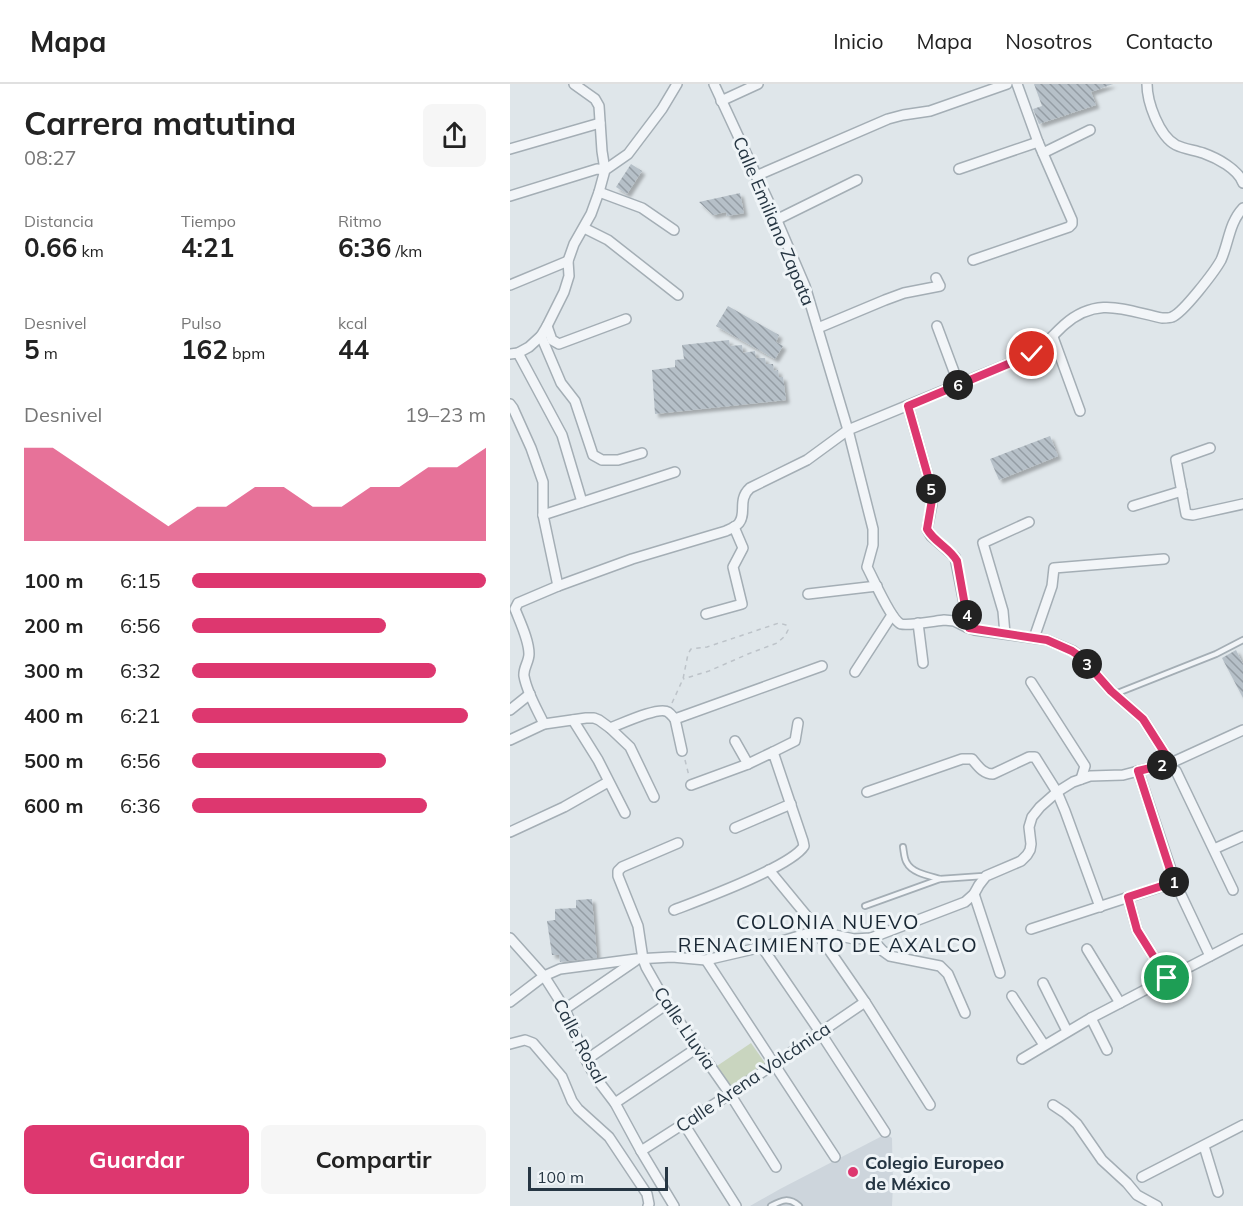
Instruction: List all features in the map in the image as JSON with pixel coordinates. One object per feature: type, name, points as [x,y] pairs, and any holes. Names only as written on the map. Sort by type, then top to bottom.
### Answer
[{"type":"street","points":[[574,84],[595,99],[599,106],[605,170],[599,192],[568,261],[568,276],[564,292],[541,336],[529,347],[514,353],[562,435],[582,502]]},
{"type":"street","points":[[510,196],[597,169],[605,170],[628,154],[662,109],[677,84]]},
{"type":"street","name":"Calle Emiliano Zapata","points":[[714,84],[805,286],[848,430],[873,530],[873,545],[867,567],[878,586]]},
{"type":"street","points":[[721,101],[758,84]]},
{"type":"street","points":[[756,176],[888,119],[930,111],[1007,84]]},
{"type":"street","points":[[973,260],[1072,224],[1072,219],[1038,142],[1017,84]]},
{"type":"street","points":[[1147,84],[1147,94],[1155,117],[1168,139],[1177,145],[1206,154],[1232,168],[1243,183]]},
{"type":"street","points":[[510,149],[600,123]]},
{"type":"street","points":[[1043,153],[1090,130]]},
{"type":"street","points":[[960,169],[1038,142]]},
{"type":"street","points":[[776,220],[857,180]]},
{"type":"street","points":[[599,192],[642,208],[675,230]]},
{"type":"street","points":[[544,724],[524,676],[529,656],[528,648],[515,609],[522,601],[632,559],[734,527],[739,523],[743,499],[750,488],[807,460],[848,430],[1032,354],[1075,317],[1089,309],[1110,307],[1171,318],[1179,313],[1214,270],[1221,259],[1232,224],[1243,208]]},
{"type":"street","points":[[584,228],[608,240],[678,295]]},
{"type":"street","points":[[510,285],[568,261]]},
{"type":"street","points":[[818,328],[904,293],[940,286],[936,278]]},
{"type":"street","points":[[547,326],[552,340],[558,344],[626,319]]},
{"type":"street","points":[[937,326],[959,385]]},
{"type":"street","points":[[541,336],[561,383],[575,401],[592,455],[602,460],[618,460],[642,453]]},
{"type":"street","points":[[1053,337],[1080,411]]},
{"type":"street","points":[[510,404],[531,447],[543,482],[543,515],[558,586]]},
{"type":"street","points":[[908,406],[933,494],[927,529],[931,536],[957,561],[969,628]]},
{"type":"street","points":[[1210,448],[1176,460],[1186,514],[1193,515],[1243,504]]},
{"type":"street","points":[[543,515],[675,472]]},
{"type":"street","points":[[1133,506],[1182,491]]},
{"type":"street","points":[[1005,634],[1003,611],[982,543],[1029,522]]},
{"type":"street","points":[[706,614],[742,604],[733,567],[743,548],[734,527]]},
{"type":"street","points":[[1034,638],[1052,586],[1054,568],[1164,559]]},
{"type":"street","points":[[808,594],[878,586],[892,615],[900,623],[951,620],[969,628],[1047,640],[1072,651],[1082,658],[1096,675],[1143,719],[1174,767],[1233,890]]},
{"type":"street","points":[[855,672],[892,615]]},
{"type":"street","points":[[918,623],[923,663]]},
{"type":"street","points":[[610,728],[662,710],[672,715],[822,666]]},
{"type":"street","points":[[1031,682],[1084,766],[1081,779]]},
{"type":"street","points":[[510,710],[530,694]]},
{"type":"street","points":[[672,715],[682,751]]},
{"type":"street","points":[[510,740],[544,724],[594,718],[600,720],[630,747],[654,797]]},
{"type":"street","points":[[573,720],[598,760],[625,813]]},
{"type":"street","points":[[691,785],[748,764],[795,741],[798,723]]},
{"type":"street","points":[[510,1002],[544,976],[560,969],[672,957],[706,960],[816,931],[854,939],[871,938],[965,902],[974,894],[986,876],[1022,861],[1030,850],[1029,827],[1032,817],[1057,792],[1073,782],[1090,776],[1174,767],[1241,734]]},
{"type":"street","points":[[735,741],[748,764]]},
{"type":"street","points":[[674,910],[769,870],[797,854],[804,846],[773,752]]},
{"type":"street","points":[[867,792],[962,759],[972,759],[984,772],[993,774],[1029,757],[1035,757],[1057,792],[1100,907]]},
{"type":"street","points":[[1138,771],[1174,882],[1210,956]]},
{"type":"street","points":[[510,832],[564,807],[608,782]]},
{"type":"street","points":[[735,828],[791,804]]},
{"type":"street","points":[[1214,849],[1243,836]]},
{"type":"street","name":"Calle Lluvia","points":[[678,843],[622,867],[618,871],[638,926],[640,959],[667,1004],[776,1167]]},
{"type":"street","points":[[769,870],[811,921],[930,1105]]},
{"type":"street","points":[[1031,929],[1174,882]]},
{"type":"street","points":[[974,894],[1000,973]]},
{"type":"street","points":[[1128,897],[1137,930],[1167,978]]},
{"type":"street","name":"Calle Rosal","points":[[510,938],[544,976],[565,1009],[586,1060],[615,1103],[674,1206]]},
{"type":"street","points":[[871,938],[890,956],[940,966],[948,975],[965,1013]]},
{"type":"street","points":[[1022,1059],[1067,1031],[1243,939]]},
{"type":"street","points":[[762,947],[885,1132]]},
{"type":"street","points":[[1088,949],[1120,1003]]},
{"type":"street","points":[[565,1009],[640,959]]},
{"type":"street","points":[[706,960],[835,1157]]},
{"type":"street","points":[[1042,983],[1067,1031]]},
{"type":"street","points":[[1012,996],[1044,1045]]},
{"type":"street","name":"Calle Arena Volcánica","points":[[641,1151],[865,1002]]},
{"type":"street","points":[[586,1060],[667,1004]]},
{"type":"street","points":[[1091,1018],[1107,1050]]},
{"type":"street","points":[[510,1044],[525,1040],[533,1043],[562,1077],[578,1109],[609,1137],[647,1194],[648,1206]]},
{"type":"street","points":[[615,1103],[697,1048]]},
{"type":"street","points":[[1053,1106],[1077,1124],[1102,1160],[1137,1195],[1157,1206]]},
{"type":"street","points":[[684,1124],[736,1206]]},
{"type":"street","points":[[1142,1177],[1243,1125]]},
{"type":"street","points":[[1204,1146],[1218,1192]]},
{"type":"lane","points":[[1115,694],[1216,654],[1243,640]]},
{"type":"lane","points":[[903,847],[905,861],[912,869],[940,879]]},
{"type":"lane","points":[[865,906],[940,879],[986,876]]},
{"type":"lane","points":[[771,1206],[788,1200],[799,1206]]},
{"type":"path","points":[[672,715],[691,649],[707,647],[779,623],[786,625],[788,630],[777,643],[709,671],[683,679]]},
{"type":"path","points":[[682,751],[691,785]]},
{"type":"shaded area","name":"Colegio Europeo de México","points":[[886,1134],[892,1138],[892,1206],[750,1206],[780,1189]]},
{"type":"green space","points":[[751,1043],[765,1063],[728,1088],[714,1068]]},
{"type":"building","points":[[1034,84],[1113,84],[1091,92],[1096,105],[1039,124],[1033,109],[1042,106]]},
{"type":"building","points":[[631,164],[642,171],[627,194],[616,187]]},
{"type":"building","points":[[740,193],[744,213],[727,216],[726,212],[713,215],[699,202]]},
{"type":"building","points":[[728,306],[779,335],[776,342],[783,346],[775,359],[716,326]]},
{"type":"building","points":[[729,340],[730,346],[742,345],[743,353],[755,351],[756,358],[765,358],[766,364],[773,364],[774,371],[778,370],[779,377],[783,377],[786,400],[655,414],[652,370],[675,367],[675,360],[684,359],[682,345]]},
{"type":"building","points":[[1050,436],[1058,456],[999,480],[990,459]]},
{"type":"building","points":[[1236,650],[1243,664],[1243,698],[1222,658]]},
{"type":"building","points":[[592,899],[597,958],[560,962],[559,955],[552,955],[547,921],[555,920],[555,909],[576,908],[576,900]]},
{"type":"place","name":"Colegio Europeo de México","points":[[853,1172]]},
{"type":"district","name":"COLONIA NUEVO RENACIMIENTO DE AXALCO","points":[[828,932]]},
{"type":"route","points":[[1032,354],[908,406],[933,494],[927,529],[931,536],[957,561],[969,628],[1047,640],[1072,651],[1082,658],[1111,691],[1143,719],[1171,763],[1138,771],[1174,882],[1128,897],[1137,930],[1167,978]]}]
